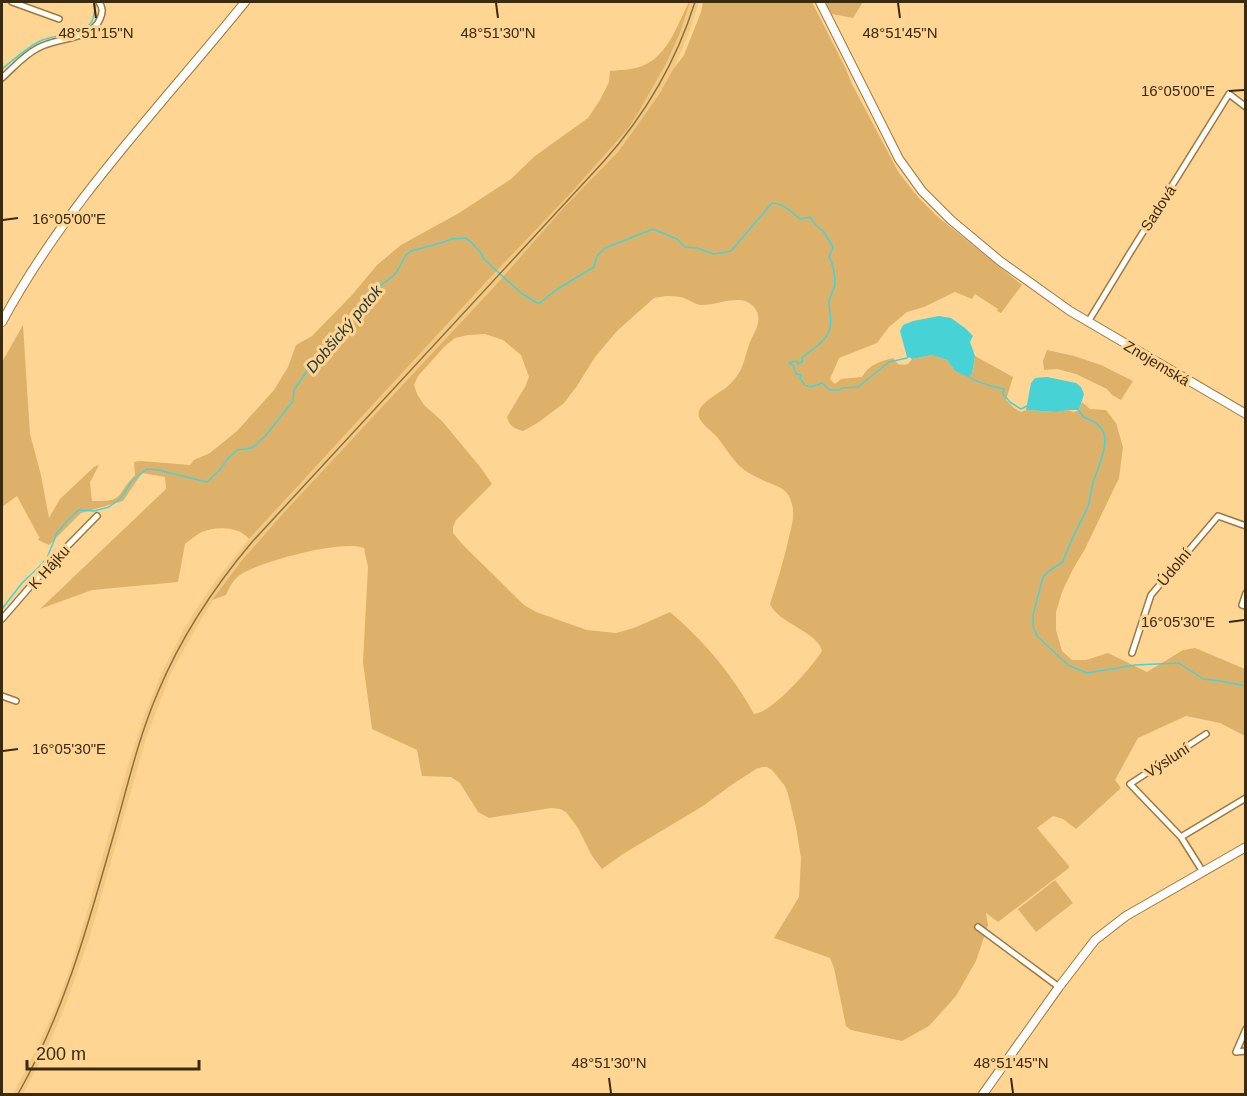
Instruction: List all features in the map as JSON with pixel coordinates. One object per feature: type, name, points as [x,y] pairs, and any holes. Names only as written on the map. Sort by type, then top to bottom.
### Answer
[{"type":"main road","points":[[2,322],[59,229],[134,133],[245,2]]},
{"type":"main road","name":"Znojemská","points":[[820,2],[899,159],[922,191],[951,220],[1000,261],[1070,311],[1245,414]]},
{"type":"main road","points":[[983,1095],[1095,940],[1126,916],[1245,847]]},
{"type":"street","points":[[12,2],[59,19]]},
{"type":"street","points":[[2,78],[32,51],[43,45],[86,33],[94,28],[103,11],[101,4]]},
{"type":"street","name":"Sadová","points":[[1089,322],[1229,94],[1245,107]]},
{"type":"street","name":"K Hájku","points":[[2,619],[47,567],[97,516]]},
{"type":"street","name":"Údolní","points":[[1132,653],[1151,595],[1218,516],[1245,526]]},
{"type":"street","points":[[1245,592],[1242,605],[1245,606]]},
{"type":"street","points":[[2,696],[16,701]]},
{"type":"street","name":"Výsluní","points":[[1181,837],[1130,784],[1206,734]]},
{"type":"street","points":[[1200,874],[1181,837],[1245,798]]},
{"type":"street","points":[[978,927],[1059,987]]},
{"type":"street","points":[[1245,1029],[1236,1052],[1245,1051]]},
{"type":"shaded area","points":[[689,2],[680,33],[666,64],[627,130],[249,539],[234,529],[207,530],[185,544],[178,582],[92,590],[40,609],[166,489],[165,477],[142,473],[123,501],[81,513],[49,545],[38,540],[40,536],[17,496],[2,507],[2,362],[23,325],[30,434],[49,518],[60,499],[99,465],[90,482],[92,501],[110,500],[119,496],[135,475],[134,462],[190,465],[194,460],[210,453],[237,431],[274,390],[288,367],[296,345],[312,336],[352,295],[377,265],[401,245],[459,213],[511,179],[535,156],[588,118],[609,82],[610,71],[639,67],[657,57],[670,40]]},
{"type":"shaded area","points":[[690,2],[699,2],[674,68],[658,96],[618,152],[566,205],[493,288],[255,545],[224,584],[203,616],[171,673],[146,738],[89,939],[64,1009],[23,1094],[13,1094],[39,1044],[70,969],[129,762],[146,711],[163,670],[195,611],[249,539],[627,130],[666,64],[680,33]]},
{"type":"shaded area","points":[[703,2],[812,2],[899,173],[938,217],[1022,285],[1001,313],[975,294],[972,299],[955,292],[924,307],[907,312],[889,327],[877,343],[839,358],[830,379],[835,384],[841,379],[862,377],[872,366],[893,358],[898,364],[903,365],[908,364],[912,359],[932,355],[947,360],[955,371],[972,374],[975,356],[1013,377],[1006,400],[1021,412],[1068,410],[1074,412],[1079,410],[1082,402],[1090,409],[1106,410],[1116,423],[1123,447],[1119,478],[1062,592],[1056,612],[1056,630],[1062,651],[1072,660],[1086,660],[1108,653],[1147,672],[1183,650],[1195,648],[1245,669],[1245,736],[1220,723],[1186,716],[1138,738],[1115,780],[1121,788],[1076,829],[1063,819],[1053,816],[1037,828],[1069,868],[998,922],[986,913],[988,925],[976,961],[956,996],[929,1026],[902,1041],[851,1030],[846,1026],[830,958],[774,938],[799,897],[801,858],[788,794],[785,786],[772,770],[767,767],[756,769],[703,806],[602,869],[566,812],[551,808],[489,818],[478,812],[460,783],[451,777],[422,776],[417,750],[372,729],[363,662],[368,567],[364,548],[339,546],[267,563],[240,575],[226,595],[212,600],[243,559],[288,508],[493,288],[566,205],[618,152],[684,55]],"holes":[[[677,296],[701,305],[742,300],[749,303],[757,312],[757,326],[740,371],[729,385],[705,403],[699,412],[699,417],[743,469],[780,488],[788,495],[793,508],[792,524],[770,604],[781,617],[813,638],[822,651],[781,697],[771,706],[754,714],[737,685],[717,659],[670,612],[634,628],[616,633],[587,630],[536,612],[524,605],[453,533],[456,520],[492,484],[442,421],[424,405],[414,385],[418,376],[455,338],[485,334],[503,340],[521,355],[529,377],[507,417],[513,427],[523,431],[564,403],[595,357],[617,331],[654,298]]]},
{"type":"shaded area","points":[[825,2],[863,2],[853,18],[832,14]]},
{"type":"shaded area","points":[[1047,350],[1101,365],[1133,381],[1121,400],[1107,389],[1076,374],[1057,369],[1044,370],[1043,361]]},
{"type":"shaded area","points":[[1055,880],[1073,903],[1036,932],[1018,909]]},
{"type":"water","points":[[939,316],[951,318],[973,336],[970,342],[975,356],[972,374],[968,377],[955,371],[947,360],[932,355],[912,359],[907,357],[900,331],[903,325]]},
{"type":"water","points":[[1047,377],[1076,383],[1081,387],[1084,394],[1079,410],[1057,412],[1026,410],[1031,383],[1035,378]]},
{"type":"waterway","points":[[2,69],[40,41],[85,28],[92,21],[97,2]]},
{"type":"waterway","name":"Dobšický potok","points":[[2,609],[22,583],[47,558],[57,533],[79,510],[94,511],[109,507],[121,498],[132,481],[147,469],[207,482],[238,450],[256,445],[293,401],[294,390],[307,371],[324,358],[341,328],[361,308],[377,287],[396,273],[406,255],[411,251],[451,239],[465,238],[470,241],[485,260],[521,293],[540,303],[556,290],[594,267],[597,256],[605,248],[653,229],[677,239],[685,247],[697,248],[714,254],[731,251],[772,203],[776,203],[787,208],[800,219],[810,217],[824,232],[833,247],[829,257],[833,266],[835,284],[829,302],[831,321],[829,331],[821,343],[802,358],[802,362],[789,363],[793,365],[796,374],[801,375],[800,379],[804,385],[811,387],[822,383],[830,390],[858,387],[889,362],[909,356]]},
{"type":"waterway","name":"Dobšický potok","points":[[969,377],[1004,389],[1003,394],[1021,409],[1027,406]]},
{"type":"waterway","name":"Dobšický potok","points":[[1078,409],[1083,417],[1100,427],[1104,434],[1105,445],[1088,506],[1063,562],[1043,577],[1033,615],[1033,626],[1037,636],[1068,665],[1087,673],[1135,665],[1179,663],[1203,679],[1246,686]]},
{"type":"railway","points":[[18,1094],[49,1031],[74,965],[151,709],[167,672],[199,613],[252,542],[619,143],[646,106],[669,66],[695,2]]}]
